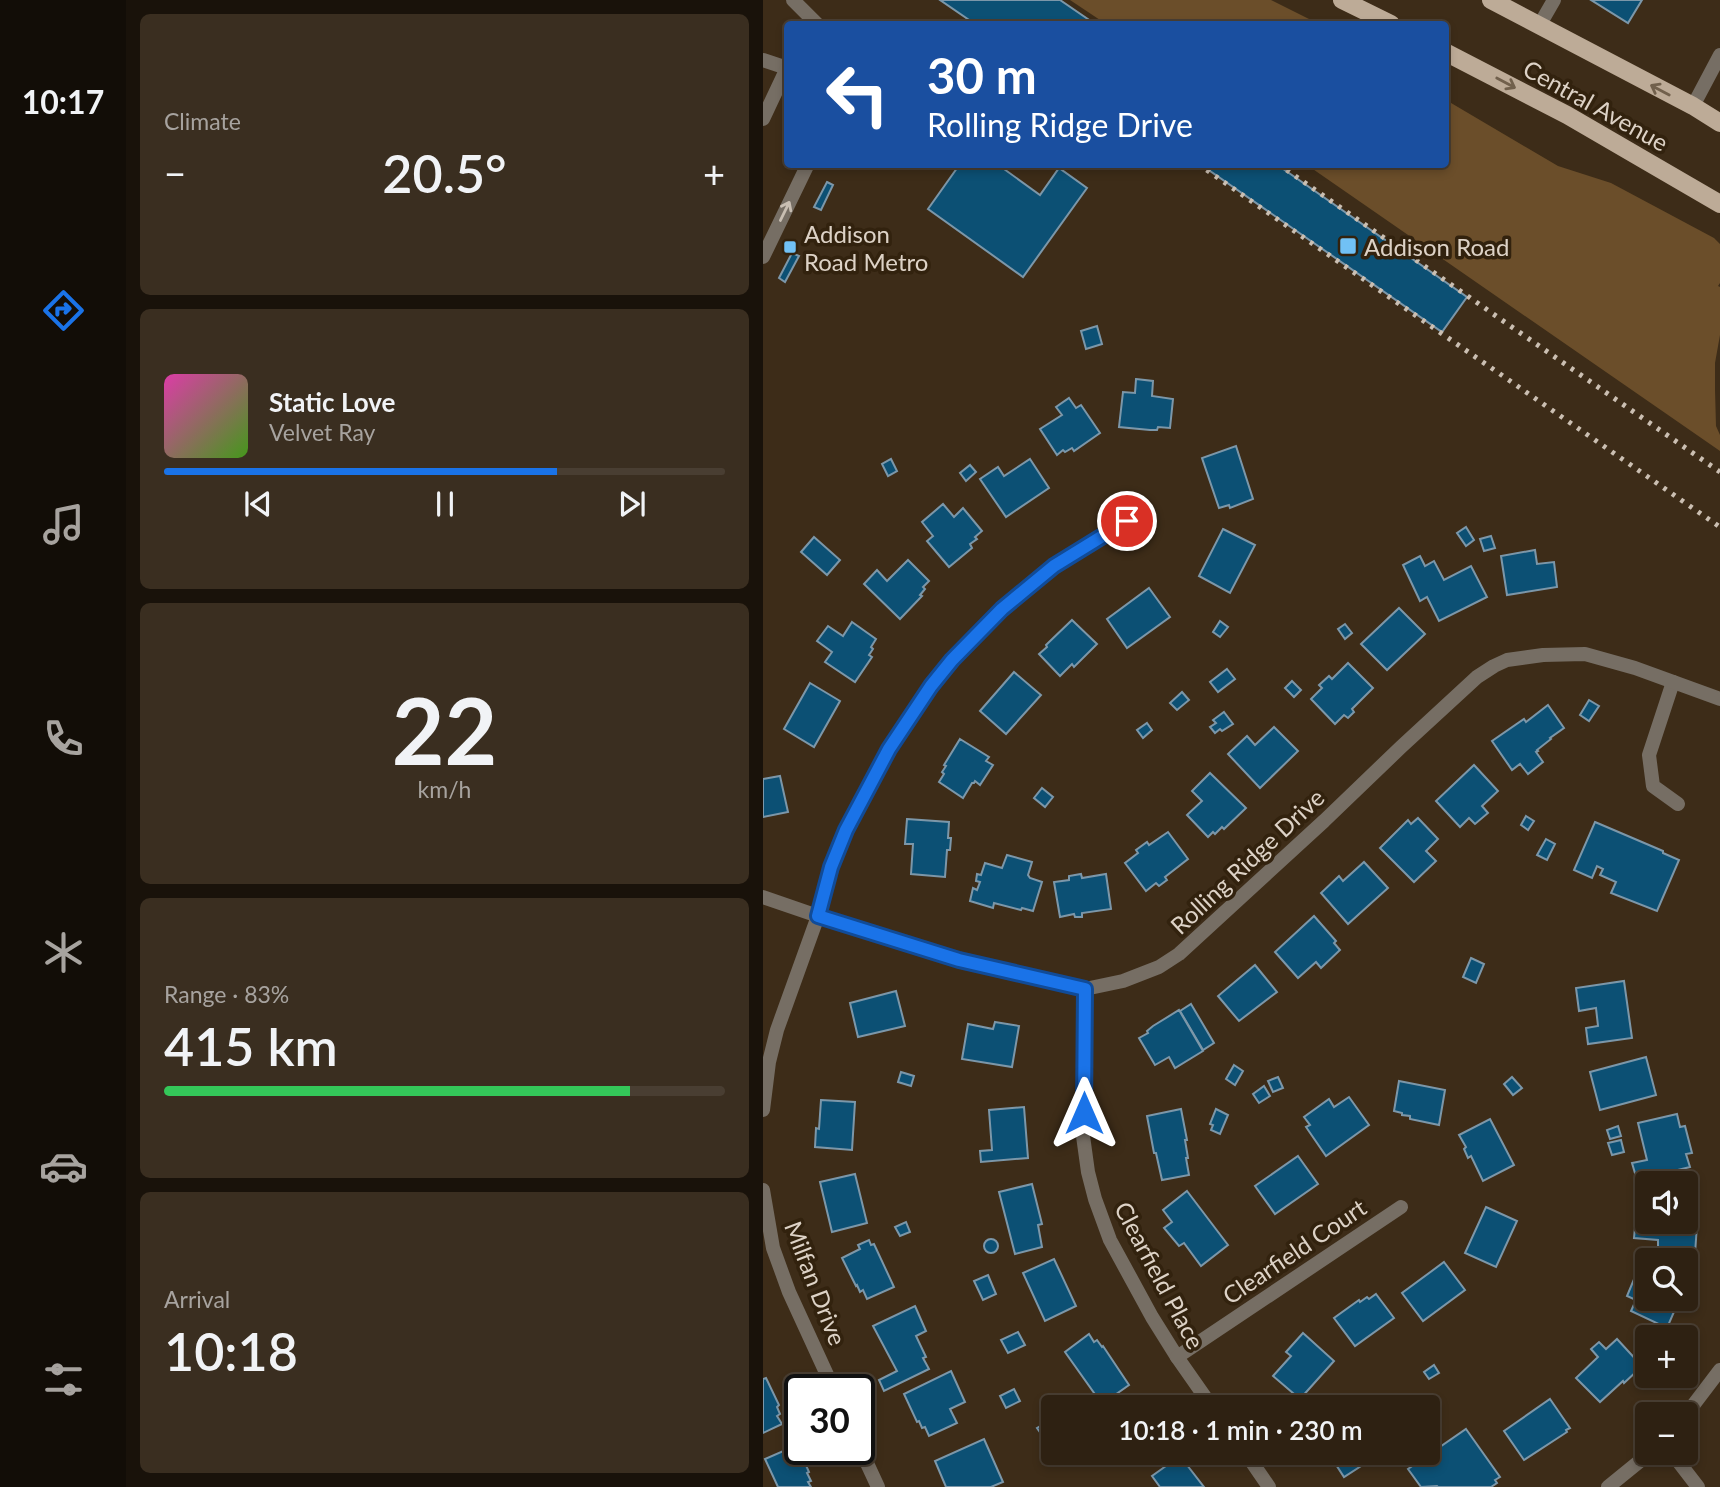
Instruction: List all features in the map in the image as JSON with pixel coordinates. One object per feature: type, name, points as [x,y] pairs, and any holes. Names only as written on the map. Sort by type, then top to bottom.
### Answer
[{"type":"main road","points":[[1342,0],[1385,21]]},
{"type":"main road","name":"Central Avenue","points":[[1491,0],[1693,106],[1720,123]]},
{"type":"main road","name":"Central Avenue","points":[[1449,54],[1567,115],[1720,204]]},
{"type":"street","points":[[793,0],[814,21]]},
{"type":"street","points":[[1539,26],[1554,0]]},
{"type":"street","points":[[1693,106],[1720,55]]},
{"type":"street","points":[[763,60],[784,67]]},
{"type":"street","points":[[763,119],[784,74]]},
{"type":"street","points":[[763,257],[806,168]]},
{"type":"street","points":[[763,1110],[769,1062],[777,1030],[818,916],[831,867],[846,830],[889,749],[931,686],[952,660],[1002,609],[1054,566],[1127,521]]},
{"type":"street","name":"Rolling Ridge Drive","points":[[763,897],[959,960],[1085,989],[1123,981],[1159,967],[1179,954],[1477,677],[1507,660],[1542,654],[1585,654],[1635,668],[1720,699]]},
{"type":"street","points":[[1673,682],[1649,755],[1653,786],[1678,804]]},
{"type":"street","name":"Clearfield Place","points":[[1085,989],[1083,1136],[1095,1199],[1115,1250],[1152,1317],[1204,1395]]},
{"type":"street","name":"Milfan Drive","points":[[763,1190],[773,1248],[789,1292],[827,1374]]},
{"type":"street","name":"Clearfield Court","points":[[1177,1357],[1401,1207]]},
{"type":"street","points":[[1696,1402],[1720,1370]]},
{"type":"street","points":[[868,1465],[878,1487]]},
{"type":"street","points":[[1254,1465],[1269,1487]]},
{"type":"street","points":[[1608,1487],[1635,1465]]},
{"type":"street","points":[[1681,1465],[1698,1487]]},
{"type":"shaded area","points":[[1070,0],[1271,0],[1313,21],[1102,21]]},
{"type":"shaded area","points":[[1449,102],[1558,166],[1611,183],[1714,238],[1720,244],[1720,335],[1715,363],[1715,390],[1720,451],[1311,168],[1449,168]]},
{"type":"building","points":[[940,0],[1060,0],[1091,21],[971,21]]},
{"type":"building","points":[[1591,0],[1642,0],[1628,23]]},
{"type":"building","points":[[957,168],[1003,168],[1040,195],[1059,168],[1087,188],[1023,277],[928,209]]},
{"type":"building","points":[[1206,168],[1282,168],[1467,297],[1442,332]]},
{"type":"building","points":[[827,182],[833,185],[821,210],[814,207]]},
{"type":"building","points":[[792,253],[799,256],[785,282],[779,278]]},
{"type":"building","points":[[1097,326],[1102,344],[1086,349],[1081,331]]},
{"type":"building","points":[[1136,379],[1153,381],[1152,396],[1173,399],[1170,428],[1158,427],[1157,430],[1150,430],[1119,427],[1123,392],[1135,393]]},
{"type":"building","points":[[1069,398],[1076,408],[1081,405],[1100,433],[1074,451],[1072,448],[1065,452],[1063,450],[1057,455],[1040,429],[1062,415],[1056,407]]},
{"type":"building","points":[[1236,446],[1253,499],[1230,508],[1229,505],[1219,508],[1202,458]]},
{"type":"building","points":[[891,459],[897,471],[888,476],[882,464]]},
{"type":"building","points":[[1030,459],[1049,488],[1006,517],[980,479],[998,467],[1004,476]]},
{"type":"building","points":[[970,465],[976,472],[966,481],[960,473]]},
{"type":"building","points":[[943,504],[954,517],[963,508],[982,531],[970,544],[972,548],[949,567],[927,541],[933,536],[922,522]]},
{"type":"building","points":[[1466,527],[1474,540],[1466,546],[1457,533]]},
{"type":"building","points":[[1223,529],[1255,545],[1230,593],[1199,576]]},
{"type":"building","points":[[1491,536],[1495,548],[1484,551],[1480,539]]},
{"type":"building","points":[[814,537],[840,560],[827,575],[801,552]]},
{"type":"building","points":[[1535,550],[1537,564],[1554,562],[1557,587],[1507,595],[1501,556]]},
{"type":"building","points":[[1420,556],[1425,566],[1434,561],[1444,580],[1471,566],[1487,597],[1439,621],[1427,597],[1420,601],[1403,565]]},
{"type":"building","points":[[908,560],[929,581],[923,587],[925,589],[920,595],[922,596],[900,619],[864,584],[877,570],[887,581]]},
{"type":"building","points":[[1149,588],[1170,617],[1127,648],[1107,619]]},
{"type":"building","points":[[1399,608],[1425,634],[1387,670],[1361,644]]},
{"type":"building","points":[[1072,620],[1097,644],[1074,667],[1072,664],[1060,676],[1039,654]]},
{"type":"building","points":[[1220,621],[1228,627],[1220,637],[1213,632]]},
{"type":"building","points":[[852,622],[876,639],[869,655],[872,657],[855,682],[825,662],[832,652],[817,641],[828,626],[843,636]]},
{"type":"building","points":[[1345,624],[1352,633],[1345,639],[1338,629]]},
{"type":"building","points":[[1348,663],[1373,688],[1352,709],[1354,712],[1348,718],[1344,715],[1335,724],[1311,699],[1322,688],[1319,685],[1329,676],[1332,679]]},
{"type":"building","points":[[1227,669],[1235,679],[1218,692],[1210,682]]},
{"type":"building","points":[[1014,672],[1041,695],[1006,734],[980,711]]},
{"type":"building","points":[[1292,681],[1301,690],[1294,697],[1285,688]]},
{"type":"building","points":[[810,683],[840,701],[814,747],[784,729]]},
{"type":"building","points":[[1182,692],[1189,700],[1177,710],[1170,703]]},
{"type":"building","points":[[1589,700],[1599,706],[1589,721],[1580,715]]},
{"type":"building","points":[[1548,705],[1564,728],[1537,750],[1543,762],[1528,774],[1520,764],[1512,770],[1492,741],[1524,719],[1526,722]]},
{"type":"building","points":[[1224,712],[1233,724],[1215,733],[1210,727],[1216,723],[1213,720]]},
{"type":"building","points":[[1147,723],[1152,730],[1143,738],[1137,730]]},
{"type":"building","points":[[1274,727],[1298,751],[1260,788],[1228,754],[1247,736],[1255,745]]},
{"type":"building","points":[[960,739],[989,757],[986,761],[993,765],[980,785],[975,781],[972,783],[963,798],[939,782],[944,774],[944,765]]},
{"type":"building","points":[[1474,765],[1498,791],[1482,806],[1488,813],[1475,824],[1469,818],[1460,827],[1436,801]]},
{"type":"building","points":[[1210,773],[1246,808],[1224,829],[1222,827],[1208,837],[1187,815],[1202,801],[1192,791]]},
{"type":"building","points":[[780,776],[788,812],[763,817],[763,779]]},
{"type":"building","points":[[1042,788],[1053,797],[1045,807],[1034,798]]},
{"type":"building","points":[[1526,816],[1534,821],[1528,830],[1521,825]]},
{"type":"building","points":[[1418,818],[1438,839],[1426,851],[1436,861],[1414,882],[1380,848],[1408,820],[1411,824]]},
{"type":"building","points":[[907,819],[949,822],[948,838],[951,838],[950,850],[947,850],[945,877],[911,874],[913,844],[905,844]]},
{"type":"building","points":[[1595,822],[1679,860],[1657,911],[1611,893],[1616,882],[1600,875],[1603,869],[1597,866],[1592,878],[1574,870]]},
{"type":"building","points":[[1168,832],[1188,859],[1165,877],[1167,880],[1159,886],[1156,883],[1146,891],[1125,863],[1147,842],[1149,845]]},
{"type":"building","points":[[1546,839],[1555,844],[1547,860],[1537,855]]},
{"type":"building","points":[[1007,855],[1032,862],[1028,875],[1042,882],[1033,911],[994,903],[993,908],[970,901],[973,888],[977,890],[980,882],[976,881],[977,874],[981,875],[985,863],[1002,868]]},
{"type":"building","points":[[1364,862],[1388,888],[1348,924],[1321,893],[1339,876],[1343,881]]},
{"type":"building","points":[[1081,874],[1082,878],[1106,874],[1111,909],[1082,913],[1082,917],[1075,917],[1074,914],[1060,917],[1054,882],[1069,880],[1069,876]]},
{"type":"building","points":[[1314,916],[1336,941],[1334,943],[1340,950],[1321,968],[1316,962],[1298,978],[1275,952]]},
{"type":"building","points":[[1471,958],[1484,964],[1476,983],[1463,977]]},
{"type":"building","points":[[1255,965],[1277,992],[1239,1021],[1218,996]]},
{"type":"building","points":[[1624,981],[1632,1038],[1588,1044],[1586,1028],[1598,1026],[1596,1008],[1579,1011],[1576,988]]},
{"type":"building","points":[[896,991],[905,1026],[858,1037],[850,1003]]},
{"type":"building","points":[[1191,1004],[1214,1043],[1203,1050],[1180,1011]]},
{"type":"building","points":[[1179,1010],[1203,1051],[1175,1068],[1169,1057],[1155,1065],[1139,1038]]},
{"type":"building","points":[[995,1022],[1019,1026],[1012,1067],[962,1059],[968,1024],[993,1029]]},
{"type":"building","points":[[1646,1057],[1656,1095],[1600,1110],[1590,1072]]},
{"type":"building","points":[[1234,1065],[1243,1071],[1235,1085],[1226,1079]]},
{"type":"building","points":[[901,1072],[914,1076],[911,1086],[898,1082]]},
{"type":"building","points":[[1278,1077],[1283,1088],[1273,1092],[1268,1081]]},
{"type":"building","points":[[1512,1077],[1522,1088],[1513,1095],[1504,1084]]},
{"type":"building","points":[[1399,1081],[1445,1090],[1439,1125],[1410,1119],[1410,1116],[1394,1111]]},
{"type":"building","points":[[1264,1086],[1270,1096],[1259,1103],[1253,1094]]},
{"type":"building","points":[[1349,1097],[1369,1125],[1326,1156],[1306,1127],[1310,1125],[1304,1117],[1329,1099],[1334,1107]]},
{"type":"building","points":[[821,1100],[855,1102],[852,1150],[815,1147]]},
{"type":"building","points":[[1024,1107],[1028,1158],[981,1162],[980,1151],[992,1150],[989,1110]]},
{"type":"building","points":[[1181,1109],[1187,1140],[1189,1175],[1162,1180],[1147,1116]]},
{"type":"building","points":[[1216,1109],[1228,1115],[1220,1134],[1211,1130],[1213,1125],[1210,1124]]},
{"type":"building","points":[[1677,1114],[1680,1127],[1685,1126],[1692,1153],[1686,1154],[1690,1167],[1674,1171],[1635,1171],[1635,1173],[1632,1163],[1647,1160],[1638,1123]]},
{"type":"building","points":[[1490,1119],[1514,1165],[1483,1181],[1471,1156],[1468,1158],[1464,1149],[1466,1147],[1459,1135]]},
{"type":"building","points":[[1618,1126],[1621,1136],[1610,1139],[1607,1130]]},
{"type":"building","points":[[1621,1140],[1624,1152],[1612,1155],[1608,1143]]},
{"type":"building","points":[[1298,1156],[1318,1184],[1275,1214],[1255,1186]]},
{"type":"building","points":[[855,1174],[867,1223],[832,1232],[820,1182]]},
{"type":"building","points":[[1032,1184],[1042,1224],[1038,1225],[1042,1247],[1015,1254],[999,1192]]},
{"type":"building","points":[[1187,1191],[1228,1245],[1201,1266],[1184,1243],[1179,1246],[1164,1228],[1172,1222],[1163,1210]]},
{"type":"building","points":[[1486,1207],[1517,1221],[1496,1267],[1465,1253]]},
{"type":"building","points":[[906,1222],[910,1232],[900,1236],[895,1227]]},
{"type":"building","points":[[1635,1227],[1635,1234],[1696,1234],[1695,1248],[1658,1248],[1658,1240],[1634,1238]]},
{"type":"building","points":[[988,1239],[994,1239],[998,1246],[994,1253],[988,1253],[984,1249],[984,1243]]},
{"type":"building","points":[[869,1240],[871,1245],[874,1244],[894,1287],[867,1299],[863,1290],[860,1292],[856,1286],[842,1258],[860,1249],[858,1245]]},
{"type":"building","points":[[1054,1259],[1076,1306],[1045,1321],[1023,1273]]},
{"type":"building","points":[[1444,1262],[1465,1290],[1423,1321],[1402,1293]]},
{"type":"building","points":[[988,1275],[996,1294],[983,1300],[974,1281]]},
{"type":"building","points":[[1635,1277],[1635,1300],[1627,1296]]},
{"type":"building","points":[[1376,1294],[1394,1318],[1355,1346],[1334,1318],[1359,1300],[1360,1302],[1367,1297],[1369,1299]]},
{"type":"building","points":[[1635,1302],[1635,1311],[1674,1311],[1668,1325],[1661,1325],[1631,1311]]},
{"type":"building","points":[[915,1306],[926,1331],[916,1336],[929,1369],[884,1391],[879,1380],[897,1371],[873,1326]]},
{"type":"building","points":[[1018,1332],[1025,1345],[1008,1353],[1001,1340]]},
{"type":"building","points":[[1303,1333],[1334,1361],[1304,1395],[1295,1395],[1273,1376],[1291,1356],[1286,1352]]},
{"type":"building","points":[[1089,1334],[1094,1342],[1097,1340],[1103,1346],[1129,1385],[1115,1395],[1096,1395],[1065,1352]]},
{"type":"building","points":[[1617,1339],[1635,1359],[1635,1373],[1600,1402],[1576,1378],[1598,1357],[1591,1349],[1599,1342],[1606,1349]]},
{"type":"building","points":[[1434,1365],[1439,1373],[1429,1379],[1424,1372]]},
{"type":"building","points":[[951,1371],[965,1402],[950,1409],[957,1423],[929,1436],[925,1427],[922,1428],[919,1421],[917,1422],[904,1394]]},
{"type":"building","points":[[766,1378],[779,1405],[777,1407],[780,1414],[777,1416],[782,1424],[763,1433],[763,1379]]},
{"type":"building","points":[[1014,1389],[1020,1401],[1006,1408],[1000,1396]]},
{"type":"building","points":[[1550,1399],[1570,1428],[1524,1460],[1504,1431]]},
{"type":"building","points":[[1466,1429],[1500,1477],[1495,1480],[1497,1483],[1491,1487],[1421,1487],[1408,1469],[1414,1465],[1440,1465],[1440,1447]]},
{"type":"building","points":[[984,1439],[1003,1482],[991,1487],[946,1487],[935,1461]]},
{"type":"building","points":[[784,1451],[784,1465],[806,1465],[811,1487],[778,1487],[765,1459]]},
{"type":"building","points":[[1167,1465],[1187,1465],[1204,1487],[1160,1487],[1152,1476]]},
{"type":"building","points":[[1336,1465],[1363,1465],[1344,1477]]},
{"type":"railway","points":[[1204,168],[1720,527]]},
{"type":"railway","points":[[1284,168],[1720,472]]},
{"type":"place","name":"Addison Road","points":[[1348,246]]},
{"type":"place","name":"Addison Road Metro","points":[[790,247]]},
{"type":"route","points":[[1084,1113],[1085,989],[959,960],[818,916],[831,867],[846,830],[889,749],[931,686],[972,638],[1002,609],[1054,566],[1127,521]]}]
